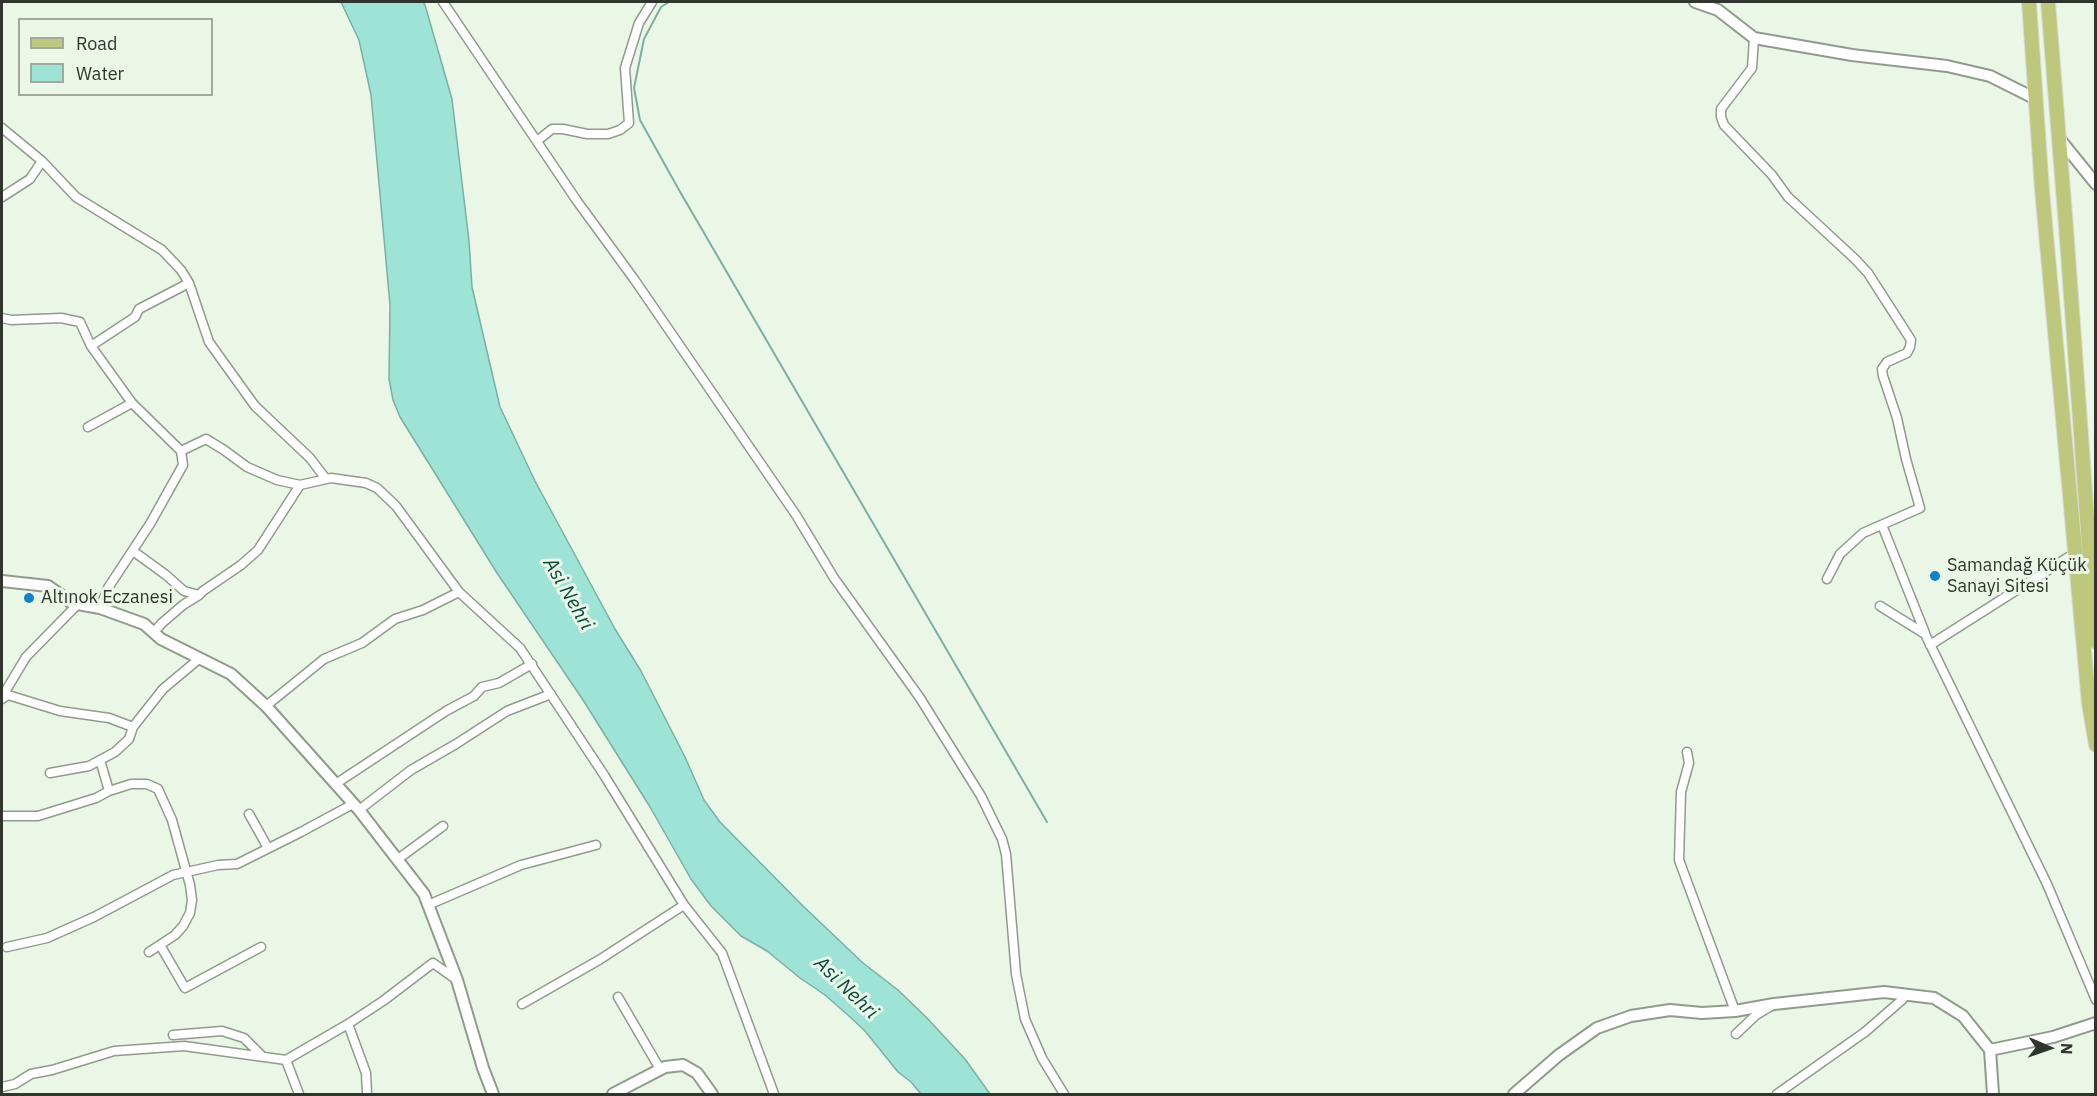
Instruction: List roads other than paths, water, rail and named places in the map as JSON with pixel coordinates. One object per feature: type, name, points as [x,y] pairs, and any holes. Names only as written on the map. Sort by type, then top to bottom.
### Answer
[{"type":"main road","points":[[2029,2],[2042,190],[2089,704],[2096,745]]},
{"type":"main road","points":[[2048,2],[2096,642]]},
{"type":"street","points":[[443,2],[577,201],[634,279],[796,515],[834,578],[920,698],[981,796],[1002,839],[1006,854],[1016,974],[1025,1019],[1042,1058],[1064,1095]]},
{"type":"street","points":[[537,141],[552,129],[587,134],[608,134],[620,130],[629,123],[625,68],[639,23],[652,2]]},
{"type":"street","points":[[1695,2],[1718,9],[1754,38],[1852,55],[1947,66],[1990,76],[2036,99]]},
{"type":"street","points":[[1754,38],[1752,68],[1721,109],[1724,125],[1772,175],[1788,197],[1862,266],[1911,340],[1907,353],[1887,362],[1882,369],[1920,508],[1863,533],[1840,554],[1827,579]]},
{"type":"street","points":[[2,128],[42,161],[76,197],[162,250],[181,270],[189,283],[209,342],[255,406],[310,458],[326,479]]},
{"type":"street","points":[[2058,137],[2096,184]]},
{"type":"street","points":[[2,197],[30,179],[42,161]]},
{"type":"street","points":[[91,346],[135,317],[139,309],[189,283]]},
{"type":"street","points":[[2,318],[11,320],[61,318],[80,322],[91,346],[132,404],[181,451],[183,465],[133,551],[108,588],[100,608]]},
{"type":"street","points":[[88,427],[132,404]]},
{"type":"street","points":[[181,451],[206,439],[247,467],[277,480],[300,485],[326,479],[366,483],[377,489],[396,506],[459,592],[520,648],[532,664],[684,905],[722,953],[774,1095]]},
{"type":"street","points":[[154,632],[183,605],[199,596],[258,550],[300,485]]},
{"type":"street","points":[[1882,525],[1925,634],[2047,884],[2096,1000]]},
{"type":"street","points":[[133,551],[184,591],[199,596]]},
{"type":"street","points":[[1930,645],[2075,553]]},
{"type":"street","points":[[2,581],[48,586],[72,603],[100,608],[144,624],[161,639],[231,674],[266,706],[336,783],[424,894],[457,980],[493,1095]]},
{"type":"street","points":[[266,706],[324,659],[362,643],[395,619],[423,610],[459,592]]},
{"type":"street","points":[[2,698],[26,657],[78,604]]},
{"type":"street","points":[[1880,606],[1925,634]]},
{"type":"street","points":[[50,773],[89,766],[115,752],[129,739],[133,727],[163,689],[200,658]]},
{"type":"street","points":[[336,783],[446,711],[474,696],[482,687],[499,683],[532,664]]},
{"type":"street","points":[[7,947],[46,938],[94,917],[173,874],[218,865],[237,864],[356,807],[507,711],[551,694]]},
{"type":"street","points":[[2,698],[8,695],[60,711],[109,718],[133,727]]},
{"type":"street","points":[[1687,752],[1689,764],[1681,792],[1679,860],[1735,1011]]},
{"type":"street","points":[[100,760],[109,791]]},
{"type":"street","points":[[2,816],[38,816],[96,798],[131,784],[147,784],[158,789],[172,820],[187,871],[192,900],[190,913],[175,935],[149,952]]},
{"type":"street","points":[[249,814],[268,849]]},
{"type":"street","points":[[398,859],[443,826]]},
{"type":"street","points":[[428,905],[521,865],[596,845]]},
{"type":"street","points":[[522,1004],[599,960],[684,905]]},
{"type":"street","points":[[160,945],[185,988],[261,947]]},
{"type":"street","points":[[2,1087],[15,1084],[31,1074],[114,1051],[184,1046],[286,1060],[383,1001],[433,963],[457,980]]},
{"type":"street","points":[[1514,1095],[1559,1055],[1597,1028],[1630,1016],[1670,1010],[1702,1013],[1735,1011],[1774,1004],[1884,992],[1934,998],[1963,1016],[1990,1050],[1993,1094]]},
{"type":"street","points":[[1777,1095],[1864,1032],[1903,999],[1904,995]]},
{"type":"street","points":[[618,997],[660,1070]]},
{"type":"street","points":[[1736,1034],[1774,1004]]},
{"type":"street","points":[[1990,1050],[2053,1037],[2096,1023]]},
{"type":"street","points":[[348,1024],[366,1073],[367,1095]]},
{"type":"street","points":[[173,1035],[222,1031],[244,1038],[262,1057]]},
{"type":"street","points":[[286,1060],[299,1095]]},
{"type":"street","points":[[613,1095],[660,1070],[683,1065],[697,1073],[712,1095]]},
{"type":"water","name":"Asi Nehri","points":[[341,2],[423,2],[425,5],[452,99],[469,241],[472,287],[500,407],[535,481],[615,629],[641,671],[704,800],[720,822],[803,906],[863,963],[898,990],[927,1018],[965,1059],[990,1094],[921,1094],[898,1072],[865,1031],[849,1016],[767,951],[741,936],[711,906],[691,879],[650,807],[583,700],[497,573],[400,417],[393,400],[389,379],[390,305],[371,95],[359,40]]},
{"type":"waterway","points":[[669,2],[661,7],[644,39],[634,88],[640,120],[1047,822]]},
{"type":"place","name":"Samandağ Küçük Sanayi Sitesi","points":[[1935,576]]},
{"type":"place","name":"Altınok Eczanesi","points":[[29,598]]}]
